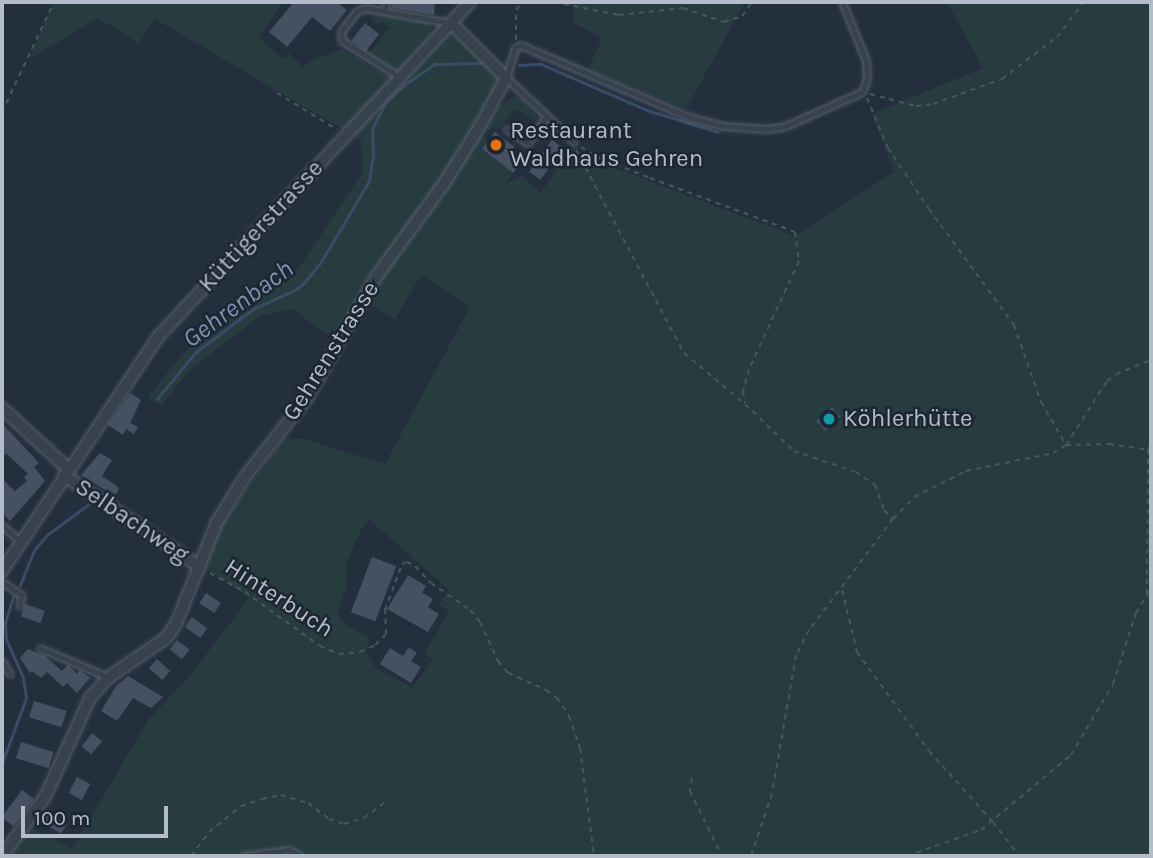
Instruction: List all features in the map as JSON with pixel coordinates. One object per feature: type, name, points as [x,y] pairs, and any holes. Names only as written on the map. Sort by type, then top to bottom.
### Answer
[{"type":"street","name":"Küttigerstrasse","points":[[2,571],[158,337],[470,2]]},
{"type":"street","points":[[451,23],[506,78]]},
{"type":"street","name":"Gehrenstrasse","points":[[2,856],[46,797],[90,698],[109,677],[166,638],[176,624],[217,522],[246,477],[307,398],[376,277],[445,182],[506,78]]},
{"type":"street","name":"Selbachweg","points":[[4,414],[66,472],[200,567]]},
{"type":"lane","points":[[384,11],[387,2]]},
{"type":"lane","points":[[574,142],[546,117],[527,94],[506,78],[515,48],[520,45],[689,117],[723,126],[768,129],[786,126],[862,92],[867,79],[866,61],[842,2]]},
{"type":"lane","points":[[399,77],[342,41],[341,32],[357,11],[366,8],[451,23]]},
{"type":"lane","points":[[507,128],[528,143],[546,117]]},
{"type":"lane","points":[[2,525],[21,542]]},
{"type":"lane","points":[[2,582],[22,595],[20,606]]},
{"type":"lane","points":[[40,648],[109,677]]},
{"type":"lane","points":[[2,661],[10,674]]},
{"type":"lane","points":[[243,856],[289,850],[301,856]]},
{"type":"path","points":[[2,112],[54,2]]},
{"type":"path","points":[[515,48],[516,10],[522,2]]},
{"type":"path","points":[[554,2],[619,15],[683,8],[724,22],[742,16],[752,2]]},
{"type":"path","points":[[862,92],[916,106],[933,104],[1002,79],[1057,37],[1084,2]]},
{"type":"path","points":[[862,92],[888,148],[929,209],[1014,324],[1041,402],[1066,445]]},
{"type":"path","points":[[276,93],[345,134]]},
{"type":"path","points":[[574,142],[597,157],[795,232],[799,261],[750,369],[743,391],[745,404]]},
{"type":"path","points":[[574,142],[684,353],[745,404],[774,435],[794,451],[856,472],[875,485],[884,510],[893,519]]},
{"type":"path","points":[[751,856],[772,794],[796,655],[809,630],[893,519],[914,498],[966,471],[1053,453],[1066,445],[1107,381],[1116,374],[1151,360]]},
{"type":"path","points":[[1066,445],[1109,443],[1150,450]]},
{"type":"path","points":[[1147,595],[1151,443]]},
{"type":"path","name":"Hinterbuch","points":[[200,567],[245,592],[320,646],[339,654],[360,652],[375,645],[386,634],[384,610],[402,564],[415,566],[431,583],[475,616],[498,661],[508,673],[546,690],[557,698],[569,716],[580,748],[594,856]]},
{"type":"path","points":[[907,856],[981,830],[1071,755],[1114,684],[1136,613],[1151,588]]},
{"type":"path","points":[[842,589],[857,652],[929,751],[993,822],[1019,856]]},
{"type":"path","points":[[692,778],[690,791],[722,856]]},
{"type":"path","points":[[191,856],[209,832],[241,806],[262,799],[281,795],[308,803],[329,819],[344,824],[364,818],[388,800]]},
{"type":"green space","points":[[53,2],[283,2],[259,38],[283,59],[289,53],[303,67],[313,60],[342,49],[389,77],[396,70],[368,55],[390,28],[381,21],[377,25],[371,20],[377,14],[430,23],[433,32],[439,26],[512,75],[458,153],[466,158],[481,135],[488,140],[482,150],[513,173],[505,184],[522,176],[541,193],[575,140],[580,155],[795,236],[894,172],[872,114],[983,68],[947,2],[1151,2],[1151,856],[2,856],[28,825],[72,849],[149,719],[188,678],[249,598],[199,563],[223,522],[284,439],[304,439],[385,464],[470,307],[421,275],[395,319],[368,304],[343,347],[293,309],[260,316],[190,370],[161,406],[148,398],[178,359],[229,308],[278,284],[298,269],[362,173],[361,140],[155,19],[139,43],[98,18],[29,59]],"holes":[[[370,520],[449,590],[439,604],[449,612],[424,653],[433,660],[412,687],[376,669],[367,653],[370,638],[348,627],[337,615],[346,588],[347,561],[362,528]]]},
{"type":"green space","points":[[560,2],[745,2],[686,109],[588,70],[602,38],[574,23],[573,6]]},
{"type":"green space","points":[[515,96],[524,99],[537,117],[534,120],[515,109],[500,127],[488,130],[487,123],[500,105]]},
{"type":"building","points":[[294,2],[336,2],[347,10],[330,31],[312,17],[287,47],[269,32]]},
{"type":"building","points":[[393,2],[435,3],[434,15],[392,8]]},
{"type":"building","points":[[365,23],[379,34],[366,51],[351,40]]},
{"type":"building","points":[[495,132],[515,147],[511,151],[523,160],[513,173],[482,149]]},
{"type":"building","points":[[552,140],[563,148],[540,180],[529,172]]},
{"type":"building","points":[[130,393],[141,400],[130,423],[138,427],[134,434],[126,429],[123,435],[108,425]]},
{"type":"building","name":"Köhlerhütte","points":[[832,407],[841,417],[825,431],[816,421]]},
{"type":"building","points":[[2,423],[39,463],[34,467],[45,481],[10,521],[2,513],[2,479],[15,491],[27,481],[24,477],[28,474],[6,453],[2,459]]},
{"type":"building","points":[[100,453],[112,460],[102,476],[119,489],[115,496],[81,475]]},
{"type":"building","points":[[372,557],[396,566],[375,621],[351,612]]},
{"type":"building","points":[[408,575],[426,586],[422,593],[433,599],[428,607],[439,614],[428,632],[387,609]]},
{"type":"building","points":[[206,593],[221,603],[214,613],[199,603]]},
{"type":"building","points":[[25,604],[45,611],[41,623],[21,616]]},
{"type":"building","points":[[192,617],[207,628],[200,638],[185,627]]},
{"type":"building","points":[[177,640],[190,650],[182,659],[170,649]]},
{"type":"building","points":[[409,647],[417,653],[411,661],[421,667],[411,683],[380,664],[390,648],[403,656]]},
{"type":"building","points":[[28,649],[45,656],[62,671],[68,665],[77,674],[80,670],[90,678],[77,693],[67,683],[63,687],[47,672],[41,678],[32,671],[30,673],[20,658]]},
{"type":"building","points":[[157,659],[170,671],[162,680],[149,668]]},
{"type":"building","points":[[128,676],[163,697],[151,708],[133,698],[117,721],[101,711],[116,686]]},
{"type":"building","points":[[34,701],[67,711],[62,727],[29,717]]},
{"type":"building","points":[[92,733],[102,741],[91,754],[81,746]]},
{"type":"building","points":[[21,742],[54,752],[49,768],[16,758]]},
{"type":"building","points":[[77,777],[90,784],[82,800],[69,793]]},
{"type":"building","points":[[22,790],[34,799],[14,826],[2,817]]},
{"type":"building","points":[[45,812],[67,824],[62,834],[40,822]]},
{"type":"waterway","name":"Gehrenbach","points":[[157,399],[196,352],[253,309],[293,291],[304,283],[321,262],[369,181],[373,157],[372,129],[384,104],[403,86],[435,64],[481,63]]},
{"type":"waterway","name":"Gehrenbach","points":[[519,65],[541,64],[647,110],[718,132]]},
{"type":"waterway","name":"Gehrenbach","points":[[20,585],[34,550],[47,535],[89,504]]},
{"type":"waterway","name":"Gehrenbach","points":[[2,763],[26,698],[23,678],[6,639],[5,623],[13,596]]},
{"type":"place","name":"Restaurant Waldhaus Gehren","points":[[496,145]]},
{"type":"place","name":"Köhlerhütte","points":[[829,419]]}]
